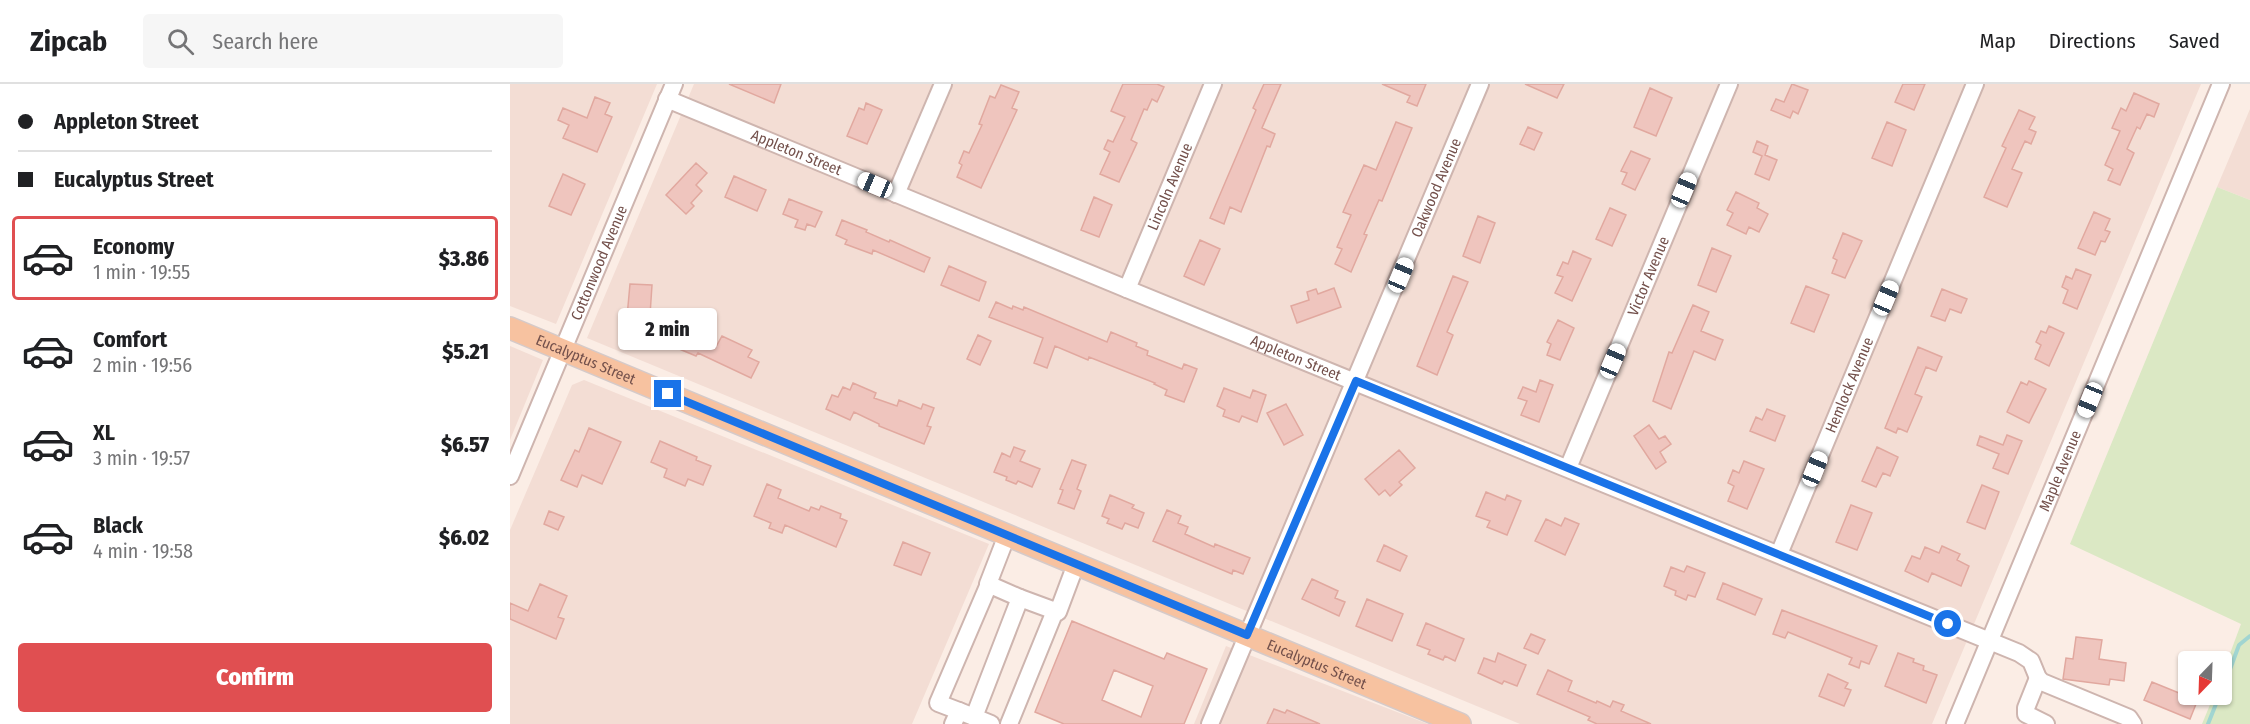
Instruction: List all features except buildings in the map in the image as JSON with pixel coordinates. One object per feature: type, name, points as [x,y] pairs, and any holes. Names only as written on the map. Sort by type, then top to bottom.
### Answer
[{"type":"main road","name":"Eucalyptus Street","points":[[510,328],[1460,724]]},
{"type":"street","points":[[896,194],[943,84]]},
{"type":"street","name":"Lincoln Avenue","points":[[1127,289],[1213,84]]},
{"type":"street","name":"Oakwood Avenue","points":[[1210,724],[1480,84]]},
{"type":"street","name":"Victor Avenue","points":[[1568,468],[1729,84]]},
{"type":"street","name":"Hemlock Avenue","points":[[1779,554],[1975,84]]},
{"type":"street","name":"Maple Avenue","points":[[1954,724],[2221,84]]},
{"type":"street","name":"Appleton Street","points":[[670,92],[896,194],[2019,653],[2031,661],[2038,678]]},
{"type":"street","name":"Cottonwood Avenue","points":[[510,476],[670,92]]},
{"type":"street","points":[[992,724],[962,717],[938,703],[989,585],[987,584],[1007,535]]},
{"type":"street","points":[[989,585],[1058,612],[1076,564]]},
{"type":"street","points":[[962,717],[1020,598]]},
{"type":"street","points":[[1010,724],[1055,611]]},
{"type":"street","points":[[2046,724],[2025,714],[2038,678],[2047,684],[2129,718],[2133,724]]},
{"type":"shaded area","points":[[510,84],[657,84],[556,324],[510,306]]},
{"type":"shaded area","points":[[694,84],[2201,84],[1932,724],[1520,724],[587,338]]},
{"type":"shaded area","points":[[2250,109],[2250,200],[2217,187]]},
{"type":"shaded area","points":[[510,346],[543,360],[510,440]]},
{"type":"shaded area","points":[[584,380],[989,544],[912,724],[510,724],[510,530],[572,385]]},
{"type":"shaded area","points":[[1226,646],[1428,724],[1194,724]]},
{"type":"green space","points":[[2217,187],[2250,200],[2250,724],[2202,724],[2210,705],[2232,705],[2231,651],[2241,624],[2070,544]]},
{"type":"waterway","points":[[2232,664],[2239,645],[2250,636]]},
{"type":"waterway","points":[[2208,724],[2216,705]]},
{"type":"route","points":[[668,394],[1247,635],[1356,381],[1948,624]]}]
